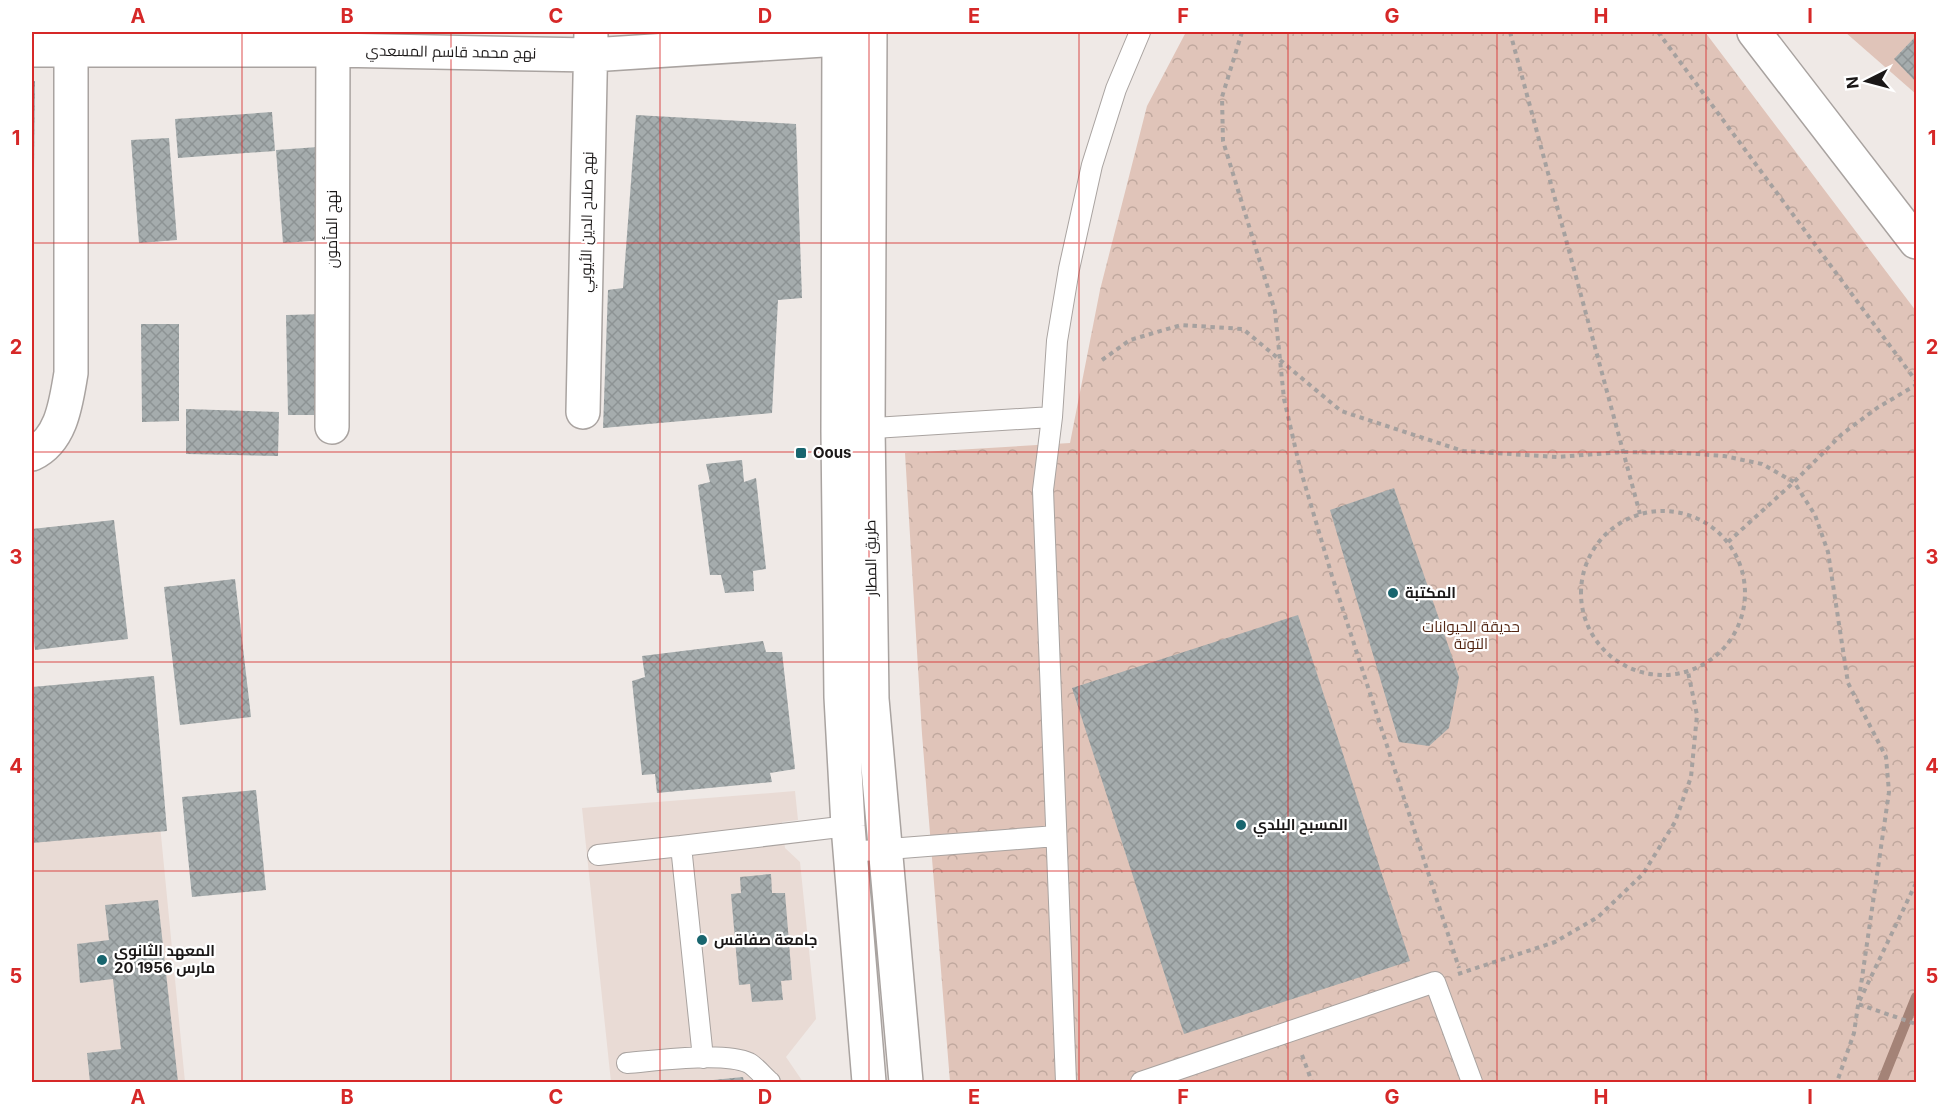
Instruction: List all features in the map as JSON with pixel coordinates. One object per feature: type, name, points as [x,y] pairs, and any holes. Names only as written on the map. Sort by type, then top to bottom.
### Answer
[{"type":"street","points":[[1754,32],[1917,242]]},
{"type":"street","name":"نهج محمد قاسم المسعدي","points":[[32,50],[71,51],[333,41],[591,43],[855,36]]},
{"type":"street","name":"طريق المطار","points":[[855,36],[853,430],[841,697],[849,839],[869,1083]]},
{"type":"street","name":"نهج المأمون","points":[[332,427],[333,41]]},
{"type":"street","name":"نهج صلاح الدين الأيوبي","points":[[583,412],[591,43]]},
{"type":"street","points":[[32,454],[50,441],[65,409],[71,373],[71,51]]},
{"type":"street","name":"طريق المطار","points":[[853,430],[872,699],[906,1083]]},
{"type":"lane","points":[[1066,1083],[1044,490],[1057,341],[1069,269],[1092,165],[1116,89],[1140,32]]},
{"type":"lane","points":[[853,430],[1052,417]]},
{"type":"lane","points":[[598,855],[681,846],[849,839],[885,849],[1056,836]]},
{"type":"lane","points":[[681,846],[703,1058]]},
{"type":"lane","points":[[1142,1083],[1435,982],[1472,1083]]},
{"type":"lane","points":[[627,1063],[726,1058],[749,1064],[770,1083]]},
{"type":"path","points":[[1242,32],[1222,97],[1223,141],[1275,311],[1284,399],[1306,489],[1460,973]]},
{"type":"path","points":[[1510,32],[1640,514]]},
{"type":"path","points":[[1658,32],[1917,383],[1877,408],[1842,434],[1794,482],[1728,542]]},
{"type":"path","points":[[1102,360],[1130,340],[1181,325],[1243,330],[1341,411],[1463,451],[1557,457],[1623,452],[1724,456],[1762,464],[1794,482],[1815,515],[1828,552],[1848,683],[1886,757],[1889,792],[1854,1034],[1837,1083]]},
{"type":"path","points":[[1652,511],[1680,512],[1707,523],[1728,542],[1742,568],[1745,593],[1742,619],[1729,642],[1711,660],[1688,672],[1662,676],[1637,672],[1614,660],[1596,641],[1584,618],[1581,589],[1587,561],[1602,537],[1624,519],[1652,511]]},
{"type":"path","points":[[1435,982],[1555,942],[1598,917],[1643,874],[1675,822],[1691,777],[1697,715],[1688,672]]},
{"type":"path","points":[[1858,1004],[1917,883]]},
{"type":"path","points":[[1858,1004],[1917,1024]]},
{"type":"shaded area","name":"جامعة صفاقس","points":[[795,791],[798,820],[782,822],[785,848],[800,862],[816,1019],[786,1057],[803,1082],[611,1082],[582,808]]},
{"type":"shaded area","name":"المعهد الثانوي 20 مارس 1956","points":[[160,825],[185,1082],[32,1082],[32,837]]},
{"type":"green space","name":"حديقة الحيوانات التوتة","points":[[1186,32],[1705,32],[1916,311],[1916,1082],[950,1082],[922,734],[905,453],[1070,443],[1100,290],[1147,106]]},
{"type":"green space","points":[[1845,32],[1916,32],[1916,94]]},
{"type":"building","points":[[1916,36],[1916,82],[1894,59]]},
{"type":"building","points":[[32,81],[35,81],[34,171],[32,171]]},
{"type":"building","points":[[272,112],[275,151],[178,158],[175,119]]},
{"type":"building","points":[[636,115],[796,124],[802,298],[778,300],[772,413],[603,428],[608,290],[623,288]]},
{"type":"building","points":[[169,138],[177,240],[139,243],[131,140]]},
{"type":"building","points":[[318,147],[325,240],[283,243],[276,150]]},
{"type":"building","points":[[328,314],[330,415],[288,415],[286,315]]},
{"type":"building","points":[[141,324],[179,324],[179,421],[142,422]]},
{"type":"building","points":[[186,409],[279,412],[278,456],[186,454]]},
{"type":"building","points":[[742,460],[744,482],[756,478],[766,569],[753,571],[754,591],[725,593],[721,575],[710,575],[698,485],[710,482],[706,464]]},
{"type":"building","name":"المكتبة","points":[[1394,488],[1459,677],[1449,728],[1429,746],[1399,742],[1330,510]]},
{"type":"building","points":[[114,520],[128,639],[35,650],[32,622],[32,529]]},
{"type":"building","points":[[235,579],[251,717],[180,725],[164,587]]},
{"type":"building","name":"المسبح البلدي","points":[[1298,615],[1410,961],[1184,1034],[1072,688]]},
{"type":"building","points":[[763,641],[766,652],[782,652],[795,769],[770,773],[772,782],[657,793],[655,774],[642,775],[632,681],[645,677],[642,656]]},
{"type":"building","points":[[154,676],[167,831],[32,843],[32,687]]},
{"type":"building","points":[[256,790],[266,890],[192,897],[182,797]]},
{"type":"building","points":[[771,874],[772,893],[785,893],[792,980],[781,981],[783,1000],[752,1002],[750,984],[739,985],[731,894],[741,893],[740,877]]},
{"type":"building","points":[[158,900],[178,1082],[90,1082],[87,1053],[121,1049],[113,979],[80,983],[77,944],[109,940],[105,905]]},
{"type":"building","points":[[743,1077],[744,1082],[703,1082],[703,1081]]},
{"type":"waterway","points":[[1882,1082],[1916,997]]},
{"type":"place","name":"Oous","points":[[801,453]]},
{"type":"place","name":"المكتبة","points":[[1393,593]]},
{"type":"place","name":"المسبح البلدي","points":[[1241,825]]},
{"type":"place","name":"جامعة صفاقس","points":[[702,940]]},
{"type":"place","name":"المعهد الثانوي 20 مارس 1956","points":[[102,960]]}]
